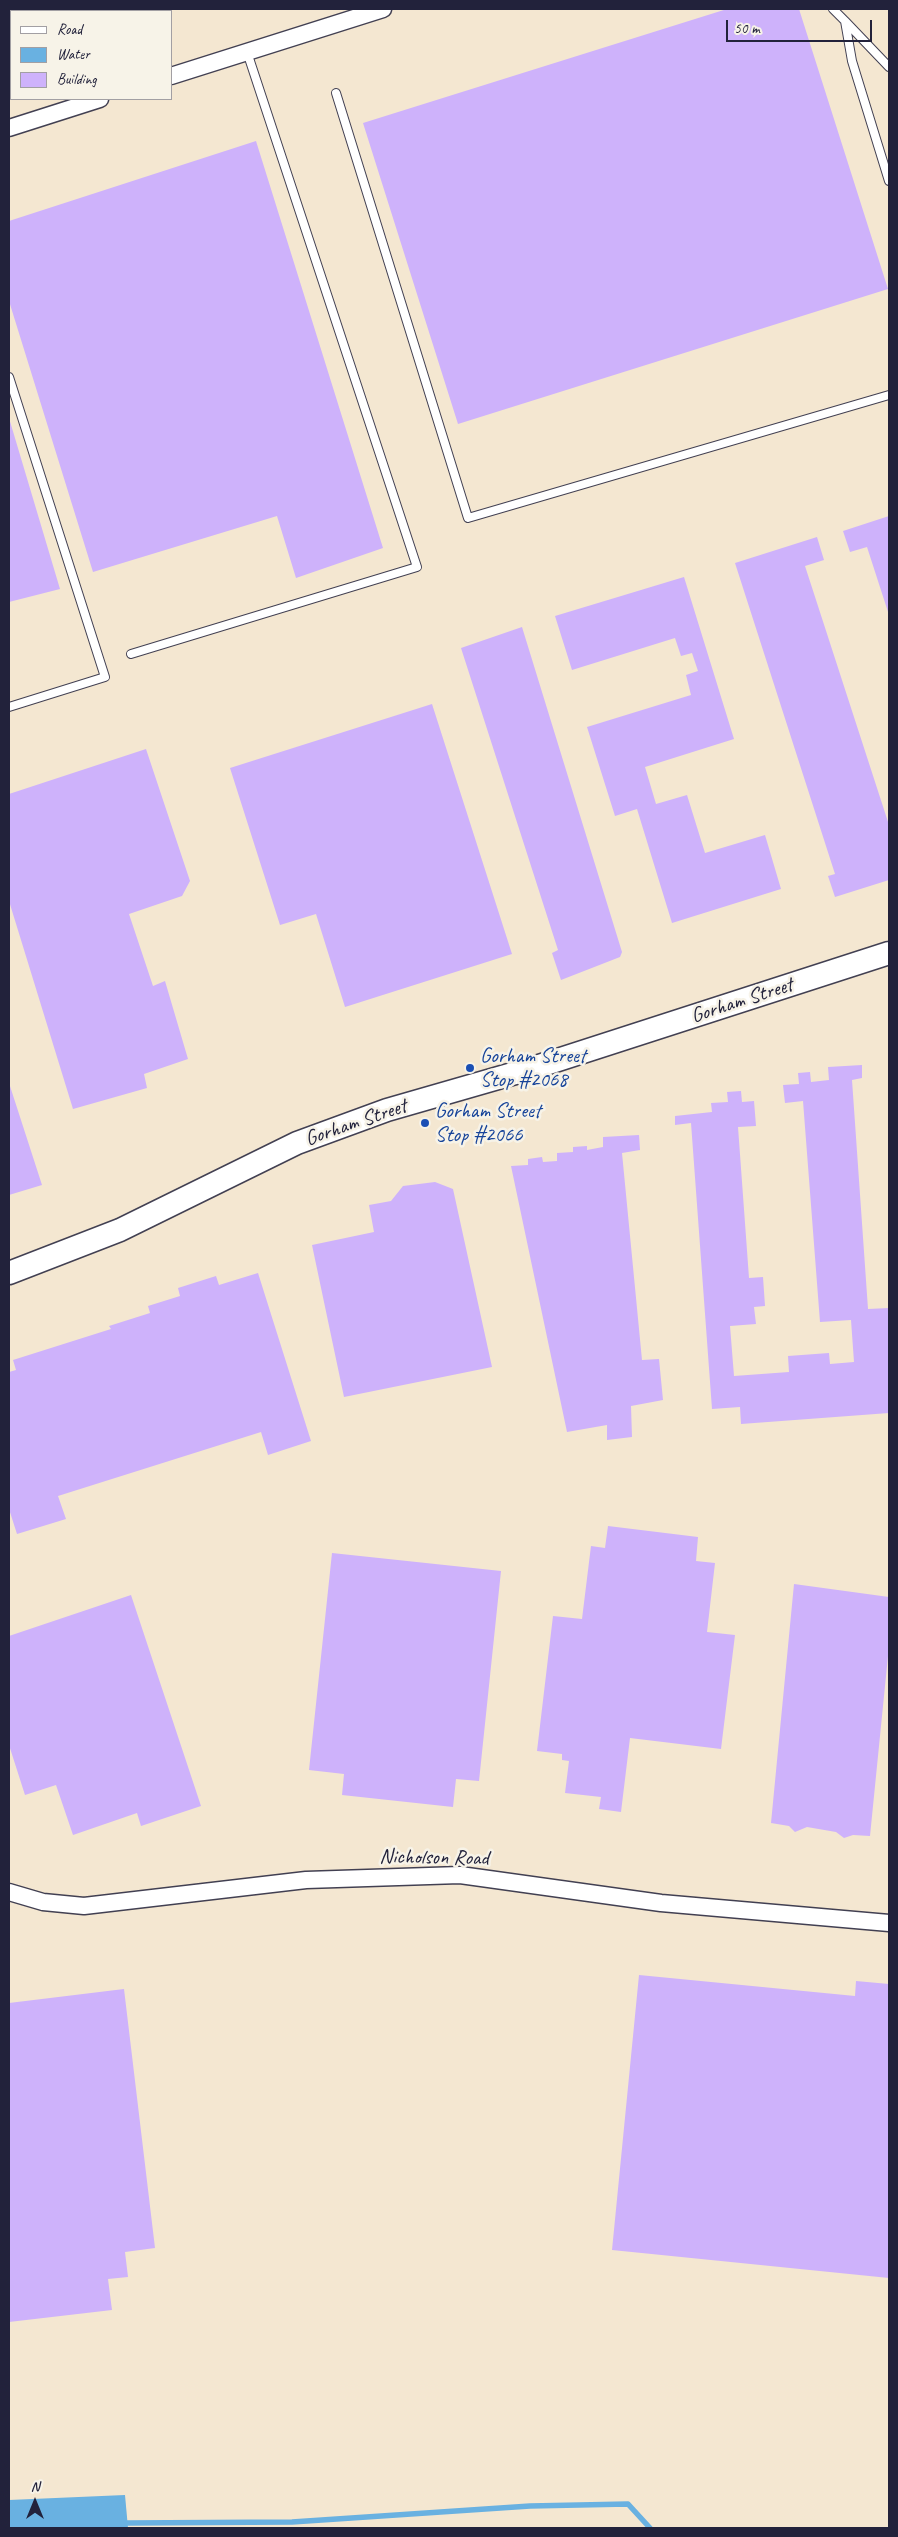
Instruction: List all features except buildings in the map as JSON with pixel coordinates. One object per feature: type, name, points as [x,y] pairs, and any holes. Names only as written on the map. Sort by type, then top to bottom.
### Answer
[{"type":"street","points":[[172,76],[383,9]]},
{"type":"street","points":[[9,128],[97,100]]},
{"type":"street","name":"Gorham Street","points":[[9,1273],[120,1230],[296,1143],[379,1113],[533,1068],[889,953]]},
{"type":"street","name":"Nicholson Road","points":[[9,1892],[43,1902],[84,1906],[306,1880],[460,1875],[661,1902],[889,1923]]},
{"type":"lane","points":[[833,9],[889,67]]},
{"type":"lane","points":[[846,21],[852,60],[889,182]]},
{"type":"lane","points":[[131,654],[418,567],[247,52]]},
{"type":"lane","points":[[336,93],[468,518],[889,395]]},
{"type":"lane","points":[[9,377],[105,677],[9,707]]},
{"type":"water","points":[[125,2495],[128,2528],[9,2528],[9,2500]]},
{"type":"waterway","points":[[127,2523],[292,2522],[530,2506],[628,2504],[650,2528]]},
{"type":"place","name":"Gorham Street Stop #2068","points":[[470,1068]]},
{"type":"place","name":"Gorham Street Stop #2066","points":[[425,1123]]}]
